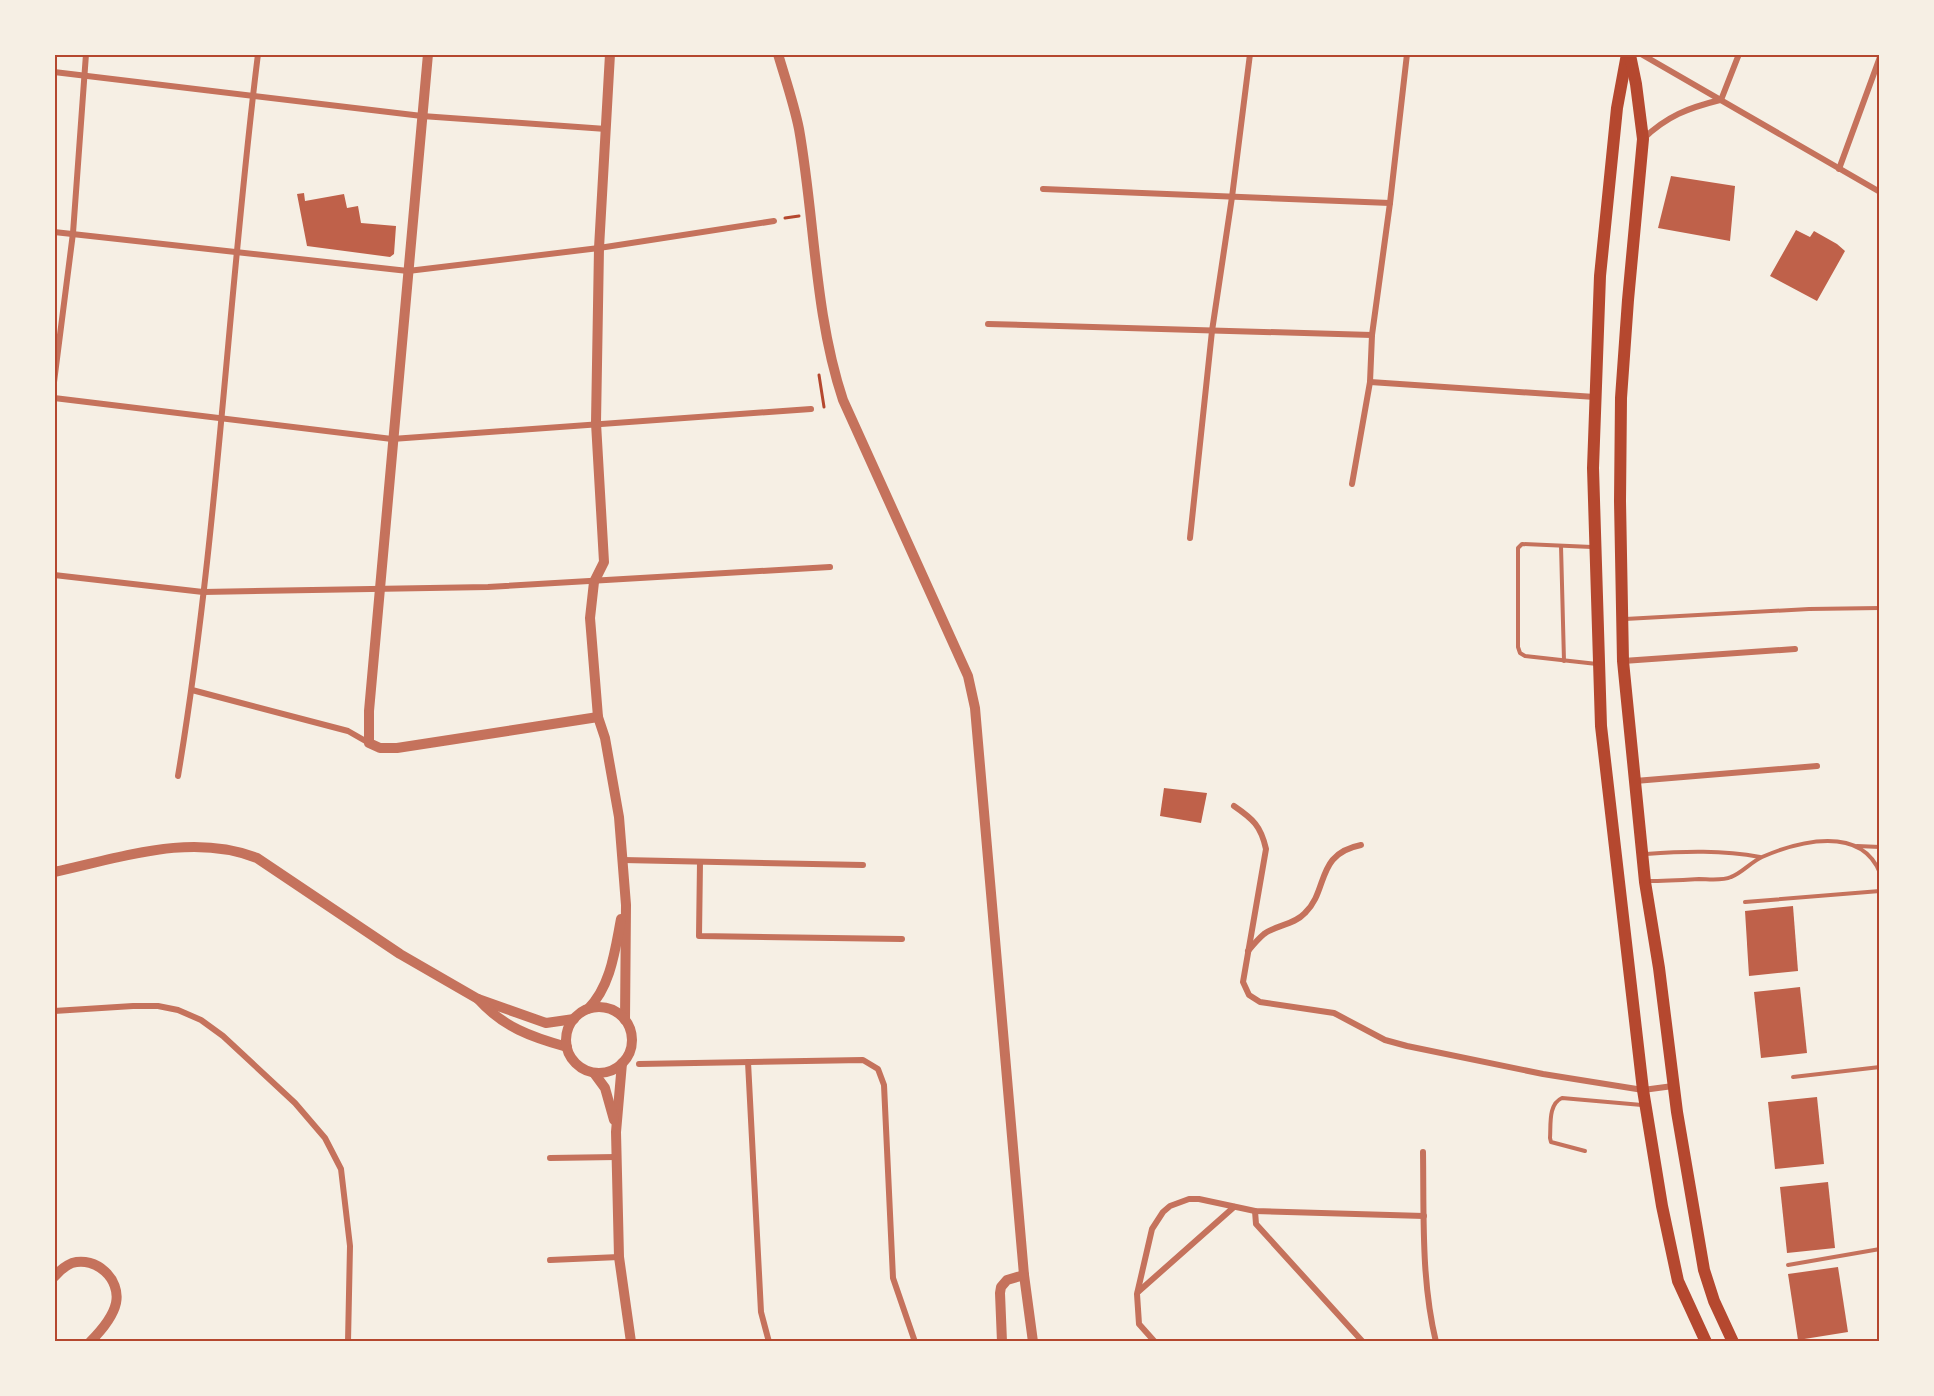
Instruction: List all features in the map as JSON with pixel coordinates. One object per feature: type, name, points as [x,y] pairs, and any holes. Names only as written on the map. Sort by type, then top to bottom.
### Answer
[{"type":"main road","points":[[1628,54],[1636,84],[1642,139],[1621,398],[1623,661],[1645,882],[1659,968],[1673,1086],[1704,1270],[1714,1301],[1733,1342]]},
{"type":"main road","points":[[1628,54],[1617,108],[1600,276],[1595,397],[1593,468],[1601,726],[1643,1090],[1662,1206],[1678,1281],[1706,1342]]},
{"type":"main road","points":[[1622,85],[1636,84]]},
{"type":"street","points":[[54,382],[73,233],[86,54]]},
{"type":"street","points":[[178,776],[192,690],[203,592],[258,54]]},
{"type":"street","points":[[369,743],[369,711],[392,439],[428,54]]},
{"type":"street","points":[[610,54],[599,248],[596,423],[604,562],[594,582],[590,618],[598,717],[605,738],[619,817],[626,905],[625,1020],[632,1037],[628,1056],[622,1063],[604,1073],[594,1073],[576,1064],[567,1047],[569,1028],[574,1020],[600,998],[626,905]]},
{"type":"street","points":[[777,54],[798,128],[820,302],[833,369],[843,400],[968,676],[975,708],[1024,1275],[1033,1342]]},
{"type":"street","points":[[1190,538],[1212,331],[1250,54]]},
{"type":"street","points":[[1352,484],[1370,382],[1372,335],[1407,54]]},
{"type":"street","points":[[1641,54],[1880,192]]},
{"type":"street","points":[[1721,100],[1739,54]]},
{"type":"street","points":[[1839,169],[1880,57]]},
{"type":"street","points":[[54,72],[422,116],[606,129]]},
{"type":"street","points":[[1642,139],[1670,117],[1689,108],[1721,100]]},
{"type":"street","points":[[1043,189],[1390,203]]},
{"type":"street","points":[[54,232],[408,271],[599,248],[774,220]]},
{"type":"street","points":[[988,324],[1372,335]]},
{"type":"street","points":[[1370,382],[1595,397]]},
{"type":"street","points":[[54,398],[392,439],[811,409]]},
{"type":"street","points":[[54,575],[203,592],[488,587],[830,567]]},
{"type":"street","points":[[1623,661],[1795,649]]},
{"type":"street","points":[[192,690],[348,731],[380,748],[397,748],[598,717]]},
{"type":"street","points":[[1634,781],[1816,766]]},
{"type":"street","points":[[1233,806],[1252,818],[1263,835],[1266,849],[1243,982],[1249,995],[1260,1002],[1334,1013],[1385,1040],[1543,1074],[1643,1090],[1673,1086]]},
{"type":"street","points":[[1247,951],[1265,933],[1299,919],[1307,912],[1315,898],[1322,877],[1336,855],[1361,845]]},
{"type":"street","points":[[54,872],[182,847],[217,847],[240,852],[257,858],[399,954],[478,999],[546,1023],[574,1020]]},
{"type":"street","points":[[623,860],[863,865]]},
{"type":"street","points":[[700,862],[699,936],[902,939]]},
{"type":"street","points":[[478,999],[491,1014],[513,1028],[567,1047]]},
{"type":"street","points":[[54,1011],[134,1006],[158,1006],[178,1010],[201,1020],[223,1036],[295,1103],[325,1138],[341,1169],[350,1245],[348,1342]]},
{"type":"street","points":[[587,1010],[608,1009],[625,1020]]},
{"type":"street","points":[[639,1064],[863,1060],[878,1069],[883,1079],[893,1278],[915,1342]]},
{"type":"street","points":[[748,1062],[761,1312],[769,1342]]},
{"type":"street","points":[[622,1063],[616,1132],[619,1257],[631,1342]]},
{"type":"street","points":[[594,1073],[605,1089],[616,1132]]},
{"type":"street","points":[[1423,1152],[1424,1265],[1436,1342]]},
{"type":"street","points":[[550,1158],[616,1157]]},
{"type":"street","points":[[1155,1342],[1139,1324],[1137,1294],[1152,1229],[1163,1212],[1170,1206],[1189,1199],[1199,1199],[1255,1211],[1424,1216]]},
{"type":"street","points":[[1137,1294],[1234,1207]]},
{"type":"street","points":[[1255,1211],[1256,1224],[1363,1342]]},
{"type":"street","points":[[550,1260],[619,1257]]},
{"type":"street","points":[[54,1277],[65,1267],[85,1262],[98,1266],[112,1280],[117,1291],[114,1310],[90,1342]]},
{"type":"street","points":[[1002,1342],[1000,1290],[1007,1280],[1024,1275]]},
{"type":"lane","points":[[1595,547],[1522,544],[1518,548],[1518,647],[1520,653],[1525,656],[1598,664]]},
{"type":"lane","points":[[1561,546],[1564,660]]},
{"type":"lane","points":[[1621,619],[1809,609],[1880,608]]},
{"type":"lane","points":[[1645,882],[1731,878],[1761,858],[1790,848],[1827,840],[1880,847]]},
{"type":"lane","points":[[1855,845],[1867,853],[1880,873]]},
{"type":"lane","points":[[1642,854],[1692,851],[1731,852],[1761,858]]},
{"type":"lane","points":[[1745,902],[1880,891]]},
{"type":"lane","points":[[1793,1077],[1880,1067]]},
{"type":"lane","points":[[1585,1151],[1551,1143],[1553,1107],[1556,1101],[1562,1098],[1646,1105]]},
{"type":"lane","points":[[1788,1265],[1880,1249]]},
{"type":"path","points":[[774,220],[809,213]]},
{"type":"path","points":[[811,409],[824,407],[819,372],[833,369]]},
{"type":"building","points":[[1671,176],[1735,186],[1730,241],[1658,228]]},
{"type":"building","points":[[304,193],[305,201],[344,194],[347,208],[358,206],[361,223],[396,226],[394,254],[390,257],[307,246],[297,194]]},
{"type":"building","points":[[1796,230],[1810,237],[1814,231],[1845,251],[1817,301],[1770,276]]},
{"type":"building","points":[[1164,788],[1207,793],[1201,823],[1160,816]]},
{"type":"building","points":[[1793,906],[1798,971],[1749,976],[1745,911]]},
{"type":"building","points":[[1800,987],[1807,1053],[1761,1058],[1754,992]]},
{"type":"building","points":[[1817,1097],[1824,1164],[1775,1169],[1768,1102]]},
{"type":"building","points":[[1828,1182],[1835,1248],[1787,1253],[1780,1187]]},
{"type":"building","points":[[1838,1267],[1848,1332],[1798,1340],[1788,1274]]}]
